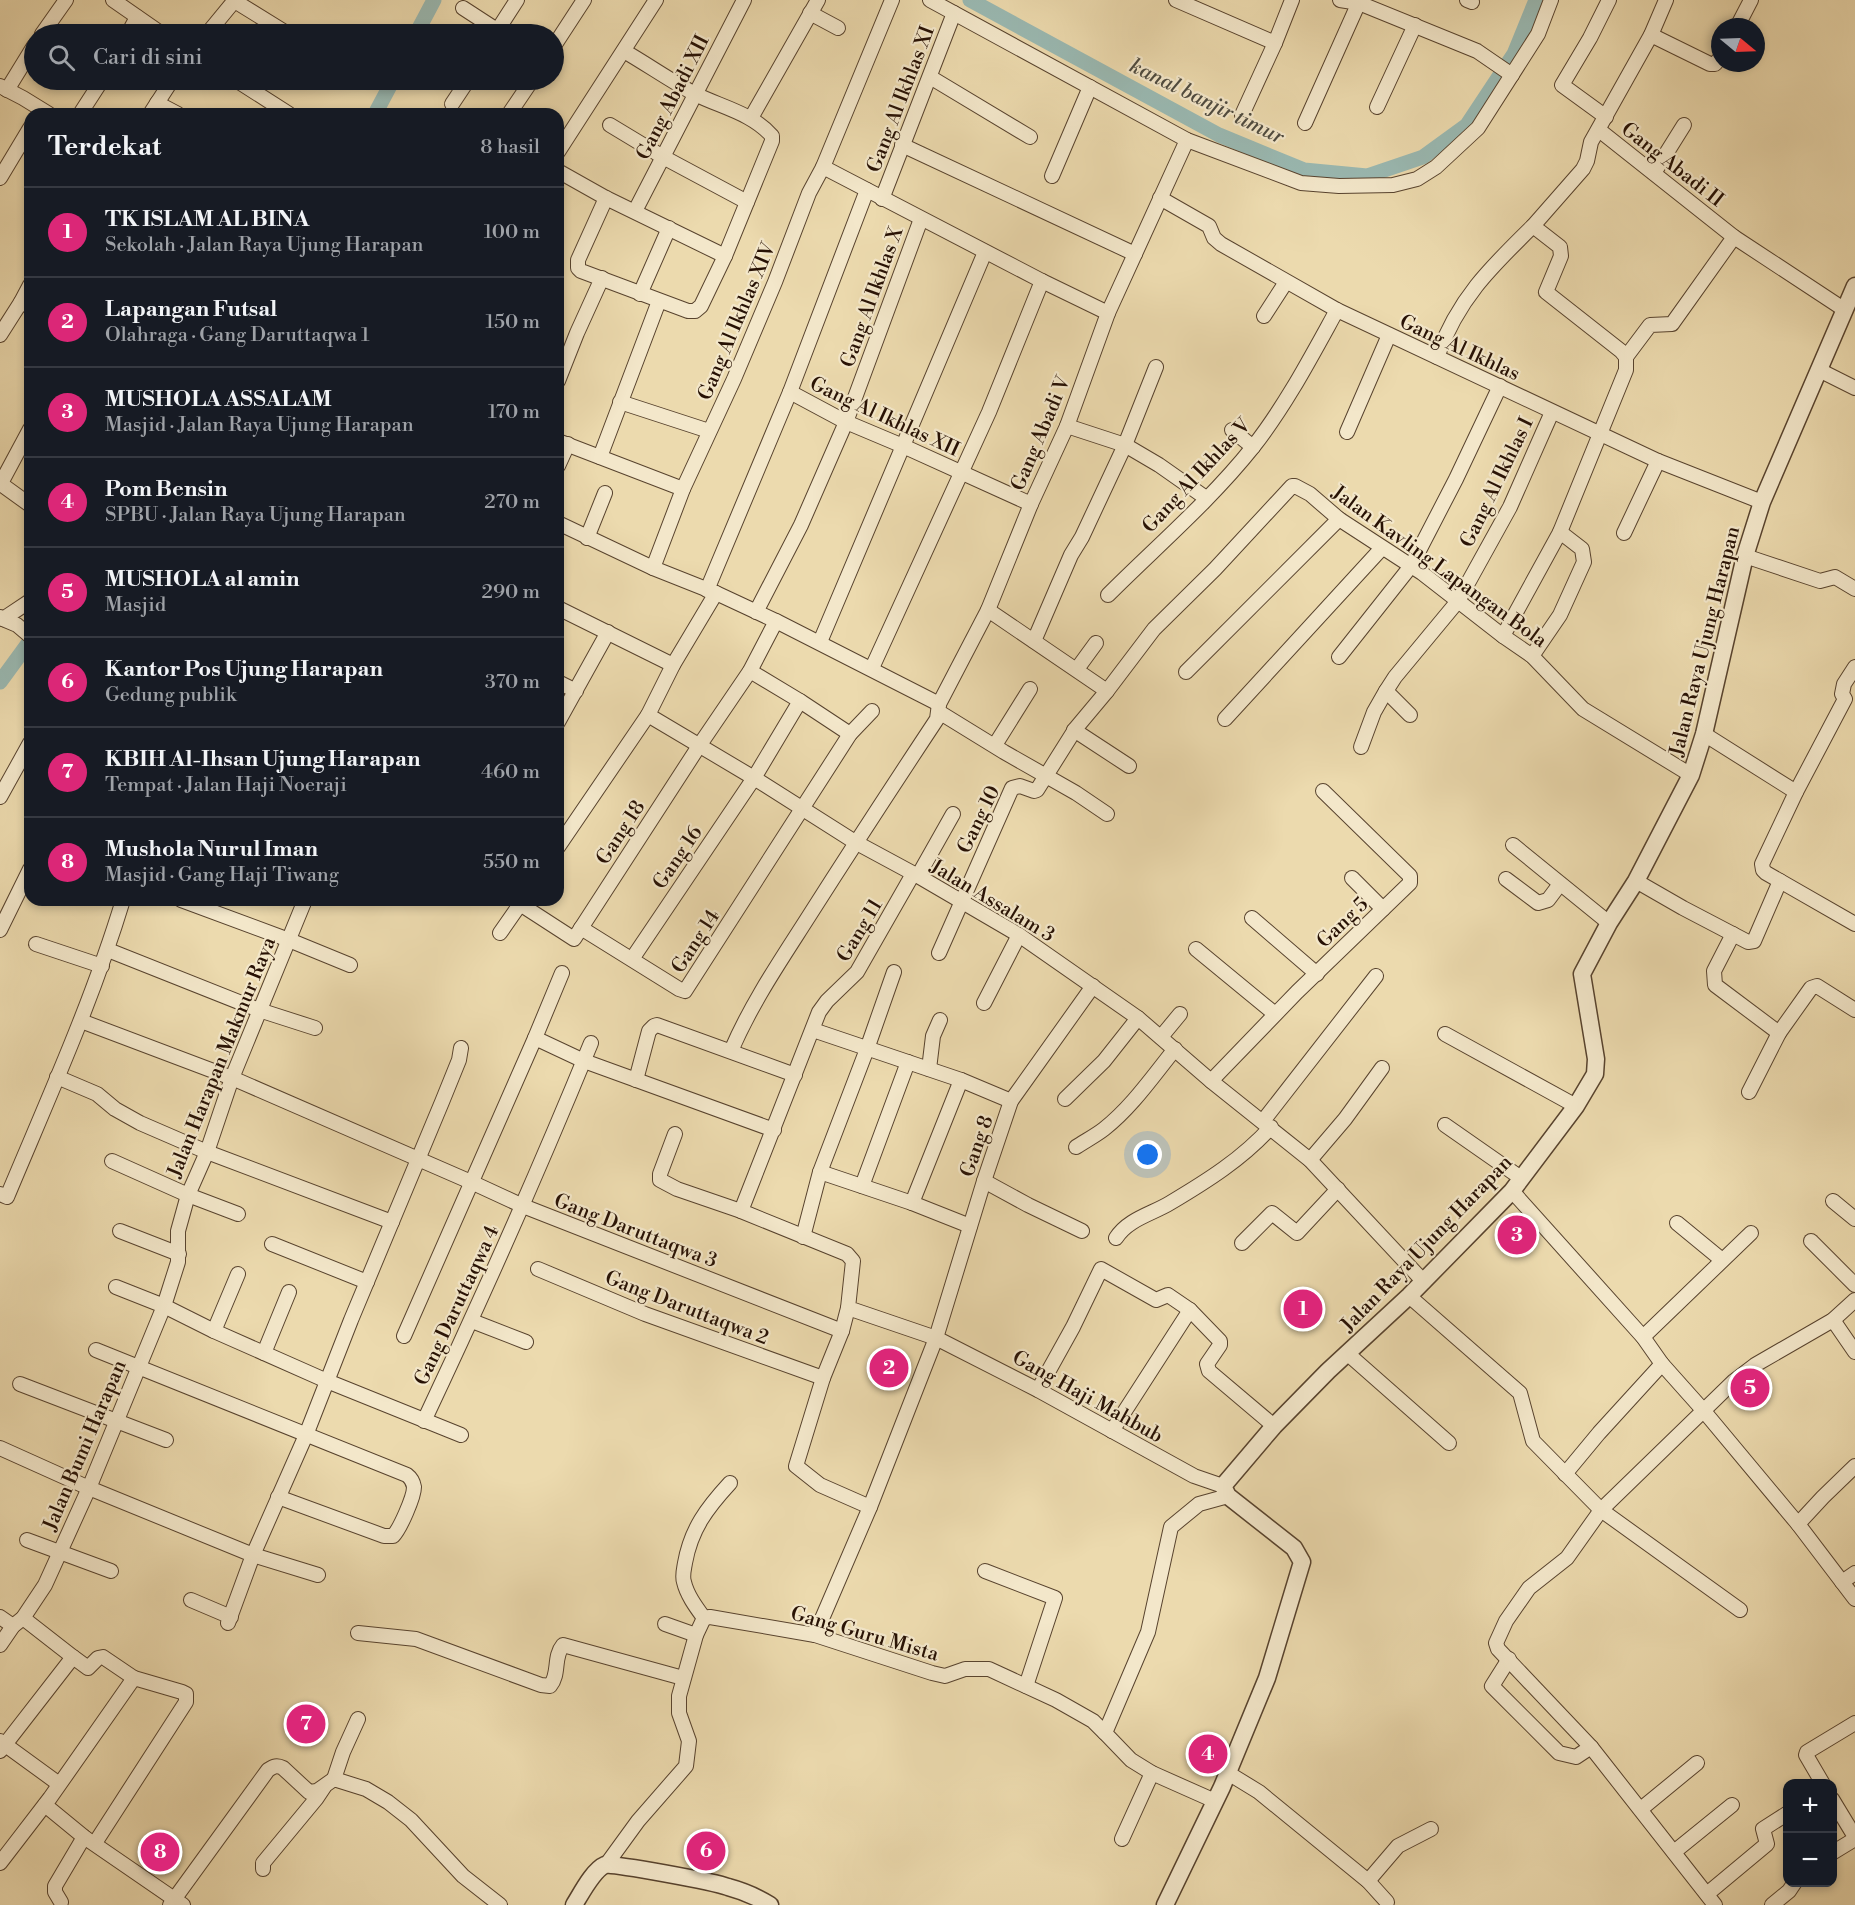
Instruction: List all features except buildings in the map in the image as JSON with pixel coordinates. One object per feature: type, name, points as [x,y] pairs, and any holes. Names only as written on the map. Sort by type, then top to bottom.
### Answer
[{"type":"street","points":[[49,24],[66,0]]},
{"type":"street","points":[[113,0],[147,24]]},
{"type":"street","points":[[215,24],[234,0],[272,24]]},
{"type":"street","points":[[503,24],[517,0]]},
{"type":"street","points":[[564,31],[584,0]]},
{"type":"street","points":[[564,143],[656,0]]},
{"type":"street","name":"Gang Abadi XII","points":[[635,211],[744,0]]},
{"type":"street","points":[[751,118],[818,0]]},
{"type":"street","name":"Gang Al Ikhlas XIV","points":[[653,568],[683,489],[775,282],[808,193],[823,167],[892,0]]},
{"type":"street","points":[[930,0],[1187,140],[1301,183],[1339,186],[1393,185],[1417,179],[1436,167],[1478,129],[1509,73],[1538,34],[1551,0]]},
{"type":"street","points":[[1176,0],[1275,44]]},
{"type":"street","points":[[1242,114],[1275,44],[1292,0]]},
{"type":"street","points":[[1340,0],[1359,1],[1477,51],[1509,73]]},
{"type":"street","points":[[1606,117],[1562,85],[1609,0]]},
{"type":"street","name":"Gang Abadi II","points":[[1666,0],[1651,35],[1599,130],[1734,237],[1845,310]]},
{"type":"street","points":[[1742,18],[1751,0]]},
{"type":"street","points":[[1305,123],[1359,1]]},
{"type":"street","points":[[463,8],[485,24]]},
{"type":"street","points":[[810,13],[838,28]]},
{"type":"street","name":"Gang Al Ikhlas XI","points":[[882,199],[954,13]]},
{"type":"street","points":[[133,24],[137,17]]},
{"type":"street","points":[[1377,107],[1415,25]]},
{"type":"street","points":[[1651,35],[1711,64]]},
{"type":"street","points":[[606,198],[577,264],[581,271],[687,311],[695,311],[701,306],[725,256],[772,141],[769,132],[751,118],[695,94],[624,51]]},
{"type":"street","points":[[24,60],[3,88],[37,108]]},
{"type":"street","points":[[930,77],[1030,137]]},
{"type":"street","points":[[1052,176],[1090,87]]},
{"type":"street","points":[[84,108],[96,90]]},
{"type":"street","points":[[155,108],[166,90]]},
{"type":"street","points":[[252,90],[280,108]]},
{"type":"street","points":[[452,104],[461,90]]},
{"type":"street","points":[[513,108],[525,90]]},
{"type":"street","points":[[610,124],[663,157],[747,202]]},
{"type":"street","points":[[1654,173],[1684,125]]},
{"type":"street","points":[[1437,357],[1449,327],[1471,292],[1583,169],[1591,142],[1599,130]]},
{"type":"street","points":[[0,178],[24,138]]},
{"type":"street","name":"Gang Abadi V","points":[[731,1051],[759,994],[855,842],[937,719],[939,708],[988,610],[1030,504],[1067,426],[1108,313],[1187,140]]},
{"type":"street","points":[[902,146],[1135,254]]},
{"type":"street","points":[[823,167],[1108,313]]},
{"type":"street","points":[[564,174],[606,198],[725,256]]},
{"type":"street","name":"Gang Al Ikhlas XII","points":[[867,190],[790,392],[846,422],[1030,504]]},
{"type":"street","name":"Gang Al Ikhlas","points":[[1160,198],[1202,220],[1209,226],[1216,241],[1337,310],[1658,461],[1762,502]]},
{"type":"street","name":"Gang Al Ikhlas X","points":[[756,612],[798,532],[846,422],[921,219]]},
{"type":"street","points":[[1533,226],[1560,248],[1561,256],[1546,292],[1626,357]]},
{"type":"street","points":[[640,294],[669,228]]},
{"type":"street","points":[[1503,636],[1560,532],[1626,370],[1626,357],[1650,325],[1672,324],[1734,237]]},
{"type":"street","points":[[820,642],[985,252]]},
{"type":"street","points":[[564,366],[602,278]]},
{"type":"street","points":[[872,668],[990,412],[1042,281]]},
{"type":"street","points":[[1264,316],[1286,282]]},
{"type":"street","name":"Jalan Raya Ujung Harapan","points":[[1225,1491],[1274,1426],[1328,1371],[1424,1282],[1516,1185],[1576,1106],[1595,1074],[1596,1059],[1582,974],[1609,923],[1636,881],[1692,775],[1704,735],[1745,556],[1762,502],[1855,286]]},
{"type":"street","points":[[600,457],[659,301]]},
{"type":"street","points":[[0,335],[24,305]]},
{"type":"street","name":"Gang Al Ikhlas V","points":[[1108,595],[1206,498],[1253,447],[1294,387],[1337,310]]},
{"type":"street","points":[[1347,432],[1389,335]]},
{"type":"street","points":[[1034,641],[1071,555],[1082,537],[1125,445],[1156,367]]},
{"type":"street","points":[[1819,370],[1855,388]]},
{"type":"street","points":[[1339,657],[1411,566],[1500,387]]},
{"type":"street","points":[[564,839],[648,715],[712,591],[790,392]]},
{"type":"street","points":[[620,402],[710,431]]},
{"type":"street","name":"Gang Al Ikhlas I","points":[[1361,747],[1371,718],[1395,677],[1458,601],[1510,507],[1552,412]]},
{"type":"street","points":[[1067,426],[1125,445],[1159,465],[1206,498]]},
{"type":"street","points":[[1232,430],[1253,447]]},
{"type":"street","points":[[24,440],[0,484],[24,502]]},
{"type":"street","points":[[564,443],[683,489]]},
{"type":"street","points":[[1623,533],[1658,461]]},
{"type":"street","name":"Jalan Kavling Lapangan Bola","points":[[1107,691],[1154,629],[1215,569],[1290,488],[1295,486],[1310,494],[1339,519],[1411,566],[1532,656],[1583,709],[1692,775]]},
{"type":"street","points":[[587,538],[605,493]]},
{"type":"street","points":[[1186,672],[1339,519]]},
{"type":"street","points":[[564,526],[653,568],[712,591],[872,668],[1107,814]]},
{"type":"street","points":[[1532,656],[1560,615],[1584,561],[1582,549],[1560,532]]},
{"type":"street","points":[[1225,719],[1382,548]]},
{"type":"street","points":[[1745,556],[1820,581],[1835,577],[1855,589]]},
{"type":"street","points":[[1,618],[24,605]]},
{"type":"street","points":[[988,610],[1107,691],[1074,730],[1046,776]]},
{"type":"street","points":[[564,611],[673,665]]},
{"type":"street","points":[[1,618],[24,631]]},
{"type":"street","name":"Gang 18","points":[[578,934],[750,671],[776,621]]},
{"type":"street","points":[[564,712],[608,632]]},
{"type":"street","points":[[1077,669],[1096,643]]},
{"type":"street","points":[[1855,667],[1844,684],[1842,694],[1850,700],[1796,792],[1762,864],[1763,870],[1780,881],[1855,924]]},
{"type":"street","points":[[750,671],[850,734]]},
{"type":"street","points":[[564,685],[576,691]]},
{"type":"street","points":[[995,745],[1030,689]]},
{"type":"street","points":[[1386,691],[1410,715]]},
{"type":"street","name":"Gang 16","points":[[632,959],[754,778],[800,701]]},
{"type":"street","points":[[802,810],[850,734],[872,711]]},
{"type":"street","name":"Jalan Assalam 3","points":[[648,715],[855,842],[1019,935],[1138,1018],[1211,1081],[1310,1160],[1424,1282]]},
{"type":"street","points":[[1074,730],[1129,766]]},
{"type":"street","points":[[1704,735],[1796,792]]},
{"type":"street","points":[[0,797],[24,753]]},
{"type":"street","name":"Gang 10","points":[[960,902],[1012,788],[1020,786],[1037,790],[1046,776]]},
{"type":"street","name":"Gang 5","points":[[1211,1081],[1275,1014],[1410,883],[1410,876],[1323,791]]},
{"type":"street","name":"Gang 14","points":[[528,906],[578,934],[632,959],[685,991],[802,810]]},
{"type":"street","name":"Gang 11","points":[[741,1212],[823,1006],[858,972],[953,813]]},
{"type":"street","points":[[1513,845],[1609,923]]},
{"type":"street","points":[[1352,878],[1383,909]]},
{"type":"street","points":[[1506,879],[1538,903],[1548,900],[1560,884]]},
{"type":"street","points":[[0,928],[24,881]]},
{"type":"street","points":[[1636,881],[1748,942],[1754,940],[1780,881]]},
{"type":"street","points":[[939,953],[960,902]]},
{"type":"street","points":[[0,1194],[7,1197],[81,1021],[108,950],[121,906]]},
{"type":"street","points":[[197,906],[350,964]]},
{"type":"street","name":"Jalan Harapan Makmur Raya","points":[[188,1195],[207,1152],[232,1078],[303,906]]},
{"type":"street","points":[[500,933],[518,906]]},
{"type":"street","points":[[1252,918],[1317,974]]},
{"type":"street","points":[[1733,934],[1714,971],[1715,984],[1779,1033]]},
{"type":"street","points":[[984,1003],[1019,935]]},
{"type":"street","points":[[36,944],[102,966]]},
{"type":"street","points":[[108,950],[259,1010],[315,1028]]},
{"type":"street","points":[[1196,950],[1275,1014]]},
{"type":"street","points":[[803,1237],[820,1172],[894,972]]},
{"type":"street","points":[[404,1335],[562,973]]},
{"type":"street","points":[[1116,1238],[1125,1227],[1168,1204],[1229,1166],[1247,1151],[1376,976]]},
{"type":"street","name":"Gang 8","points":[[815,1635],[870,1507],[936,1338],[1011,1101],[1093,986]]},
{"type":"street","points":[[1749,1092],[1779,1033],[1811,988],[1817,986],[1855,1010]]},
{"type":"street","points":[[1161,1037],[1180,1014]]},
{"type":"street","points":[[1065,1099],[1104,1061],[1138,1018]]},
{"type":"street","points":[[929,1070],[933,1036],[940,1020]]},
{"type":"street","name":"Gang Daruttaqwa 3","points":[[81,1021],[232,1078],[523,1206],[842,1331]]},
{"type":"street","points":[[636,1080],[649,1031],[657,1025],[795,1075]]},
{"type":"street","points":[[813,1030],[961,1080],[1011,1101]]},
{"type":"street","points":[[1445,1034],[1576,1106]]},
{"type":"street","points":[[535,1038],[584,1061],[774,1130]]},
{"type":"street","name":"Gang Daruttaqwa 4","points":[[424,1420],[472,1321],[523,1206],[591,1042]]},
{"type":"street","points":[[191,1600],[229,1620],[253,1555],[306,1435],[442,1102],[461,1048]]},
{"type":"street","points":[[1076,1147],[1117,1117],[1176,1049]]},
{"type":"street","points":[[862,1186],[908,1062]]},
{"type":"street","points":[[1310,1160],[1345,1119],[1382,1068]]},
{"type":"street","points":[[57,1077],[98,1094],[115,1108],[140,1123],[207,1152],[392,1222]]},
{"type":"street","points":[[912,1203],[961,1080]]},
{"type":"street","points":[[1445,1125],[1516,1185],[1643,1337],[1662,1364],[1798,1524],[1855,1599]]},
{"type":"street","points":[[675,1134],[660,1174],[660,1180],[851,1257],[853,1261],[848,1308],[842,1331],[823,1378],[796,1466],[820,1485],[870,1507]]},
{"type":"street","points":[[112,1161],[237,1214]]},
{"type":"street","points":[[820,1172],[912,1203],[970,1226]]},
{"type":"street","points":[[984,1181],[1082,1231]]},
{"type":"street","points":[[1242,1243],[1272,1213],[1297,1233],[1338,1189]]},
{"type":"street","name":"Jalan Bumi Harapan","points":[[0,1645],[45,1585],[139,1367],[176,1274],[179,1254],[178,1231],[188,1195]]},
{"type":"street","points":[[1833,1201],[1855,1219]]},
{"type":"street","points":[[1677,1223],[1722,1260]]},
{"type":"street","points":[[120,1231],[179,1254]]},
{"type":"street","points":[[1643,1337],[1750,1233]]},
{"type":"street","points":[[1811,1241],[1855,1285]]},
{"type":"street","points":[[273,1244],[367,1282]]},
{"type":"street","name":"Gang Daruttaqwa 2","points":[[538,1269],[645,1314],[823,1378]]},
{"type":"street","points":[[1038,1390],[1073,1327],[1101,1269],[1156,1300],[1168,1295],[1190,1310],[1220,1341],[1220,1345],[1207,1364],[1209,1371],[1274,1426]]},
{"type":"street","points":[[214,1331],[238,1274]]},
{"type":"street","points":[[116,1287],[164,1306],[214,1331],[327,1381],[461,1435]]},
{"type":"street","points":[[264,1353],[289,1292]]},
{"type":"street","points":[[1409,1296],[1520,1394],[1533,1441],[1601,1510],[1740,1610]]},
{"type":"street","points":[[1783,1816],[1762,1829],[1767,1844],[1711,1899],[1592,1747],[1498,1649],[1496,1643],[1506,1621],[1529,1588],[1567,1558],[1601,1510],[1734,1380],[1755,1365],[1833,1320],[1855,1300]]},
{"type":"street","name":"Gang Haji Mahbub","points":[[848,1308],[936,1338],[1225,1491]]},
{"type":"street","points":[[1112,1431],[1190,1310]]},
{"type":"street","points":[[1833,1320],[1855,1352]]},
{"type":"street","points":[[472,1321],[526,1342]]},
{"type":"street","points":[[96,1350],[407,1475],[412,1479],[414,1489],[398,1530],[393,1536],[384,1536],[278,1497]]},
{"type":"street","points":[[1348,1354],[1449,1443]]},
{"type":"street","points":[[1565,1474],[1662,1364]]},
{"type":"street","points":[[20,1384],[166,1440]]},
{"type":"street","points":[[0,1448],[88,1488],[253,1555],[318,1575]]},
{"type":"street","points":[[1798,1524],[1855,1466]]},
{"type":"street","points":[[574,1905],[592,1878],[606,1865],[638,1821],[686,1766],[689,1741],[678,1713],[679,1696],[696,1635],[704,1618],[689,1596],[683,1579],[686,1558],[696,1526],[730,1483]]},
{"type":"street","points":[[1106,1733],[1149,1632],[1171,1527],[1200,1504],[1225,1491],[1294,1548],[1302,1562],[1267,1678],[1228,1773],[1165,1905]]},
{"type":"street","points":[[27,1540],[111,1571]]},
{"type":"street","points":[[985,1571],[1055,1598],[1026,1686]]},
{"type":"street","points":[[1842,1582],[1855,1573]]},
{"type":"street","points":[[0,1617],[18,1622],[88,1668],[98,1658],[104,1658],[134,1678],[182,1692],[187,1698],[55,1886],[55,1892],[61,1902]]},
{"type":"street","name":"Gang Guru Mista","points":[[704,1618],[710,1617],[815,1635],[945,1676],[965,1669],[989,1669],[1093,1721],[1131,1760],[1152,1773],[1215,1801]]},
{"type":"street","points":[[665,1624],[696,1635]]},
{"type":"street","points":[[358,1633],[416,1639],[541,1685],[549,1686],[554,1680],[559,1650],[563,1646],[683,1678]]},
{"type":"street","points":[[59,1784],[2,1746],[73,1657]]},
{"type":"street","points":[[1509,1659],[1492,1686],[1559,1753],[1576,1757],[1592,1747]]},
{"type":"street","points":[[0,1863],[45,1805],[134,1678]]},
{"type":"street","points":[[263,1869],[263,1863],[331,1781],[358,1719]]},
{"type":"street","points":[[1820,1779],[1806,1755],[1807,1752],[1855,1723]]},
{"type":"street","points":[[1641,1809],[1696,1763]]},
{"type":"street","points":[[45,1805],[176,1903],[268,1770],[273,1766],[278,1766],[284,1768],[309,1792],[317,1791],[331,1781],[366,1789],[388,1802],[411,1820],[463,1876],[500,1905]]},
{"type":"street","points":[[1122,1839],[1152,1773]]},
{"type":"street","points":[[1228,1773],[1259,1792],[1368,1881],[1387,1902]]},
{"type":"street","points":[[1674,1852],[1732,1805]]},
{"type":"street","points":[[1837,1806],[1855,1838],[1837,1850]]},
{"type":"street","points":[[1843,1816],[1855,1807]]},
{"type":"street","points":[[1368,1881],[1398,1846],[1431,1829]]},
{"type":"street","points":[[606,1865],[625,1866],[726,1886],[770,1905]]},
{"type":"street","points":[[1772,1905],[1792,1887]]},
{"type":"waterway","name":"kanal banjir timur","points":[[421,24],[434,0]]},
{"type":"waterway","name":"kanal banjir timur","points":[[970,0],[1219,135],[1304,170],[1367,176],[1423,157],[1467,125],[1514,54],[1536,0]]},
{"type":"waterway","name":"kanal banjir timur","points":[[378,108],[388,90]]},
{"type":"waterway","name":"kanal banjir timur","points":[[0,682],[24,649]]},
{"type":"place","name":"MUSHOLA ASSALAM","points":[[1517,1235]]},
{"type":"place","name":"TK ISLAM AL BINA","points":[[1303,1309]]},
{"type":"place","name":"Lapangan Futsal","points":[[889,1368]]},
{"type":"place","name":"MUSHOLA al amin","points":[[1750,1388]]},
{"type":"place","name":"KBIH Al-Ihsan Ujung Harapan","points":[[306,1724]]},
{"type":"place","name":"Pom Bensin","points":[[1208,1754]]},
{"type":"place","name":"Kantor Pos Ujung Harapan","points":[[706,1851]]},
{"type":"place","name":"Mushola Nurul Iman","points":[[160,1852]]}]
